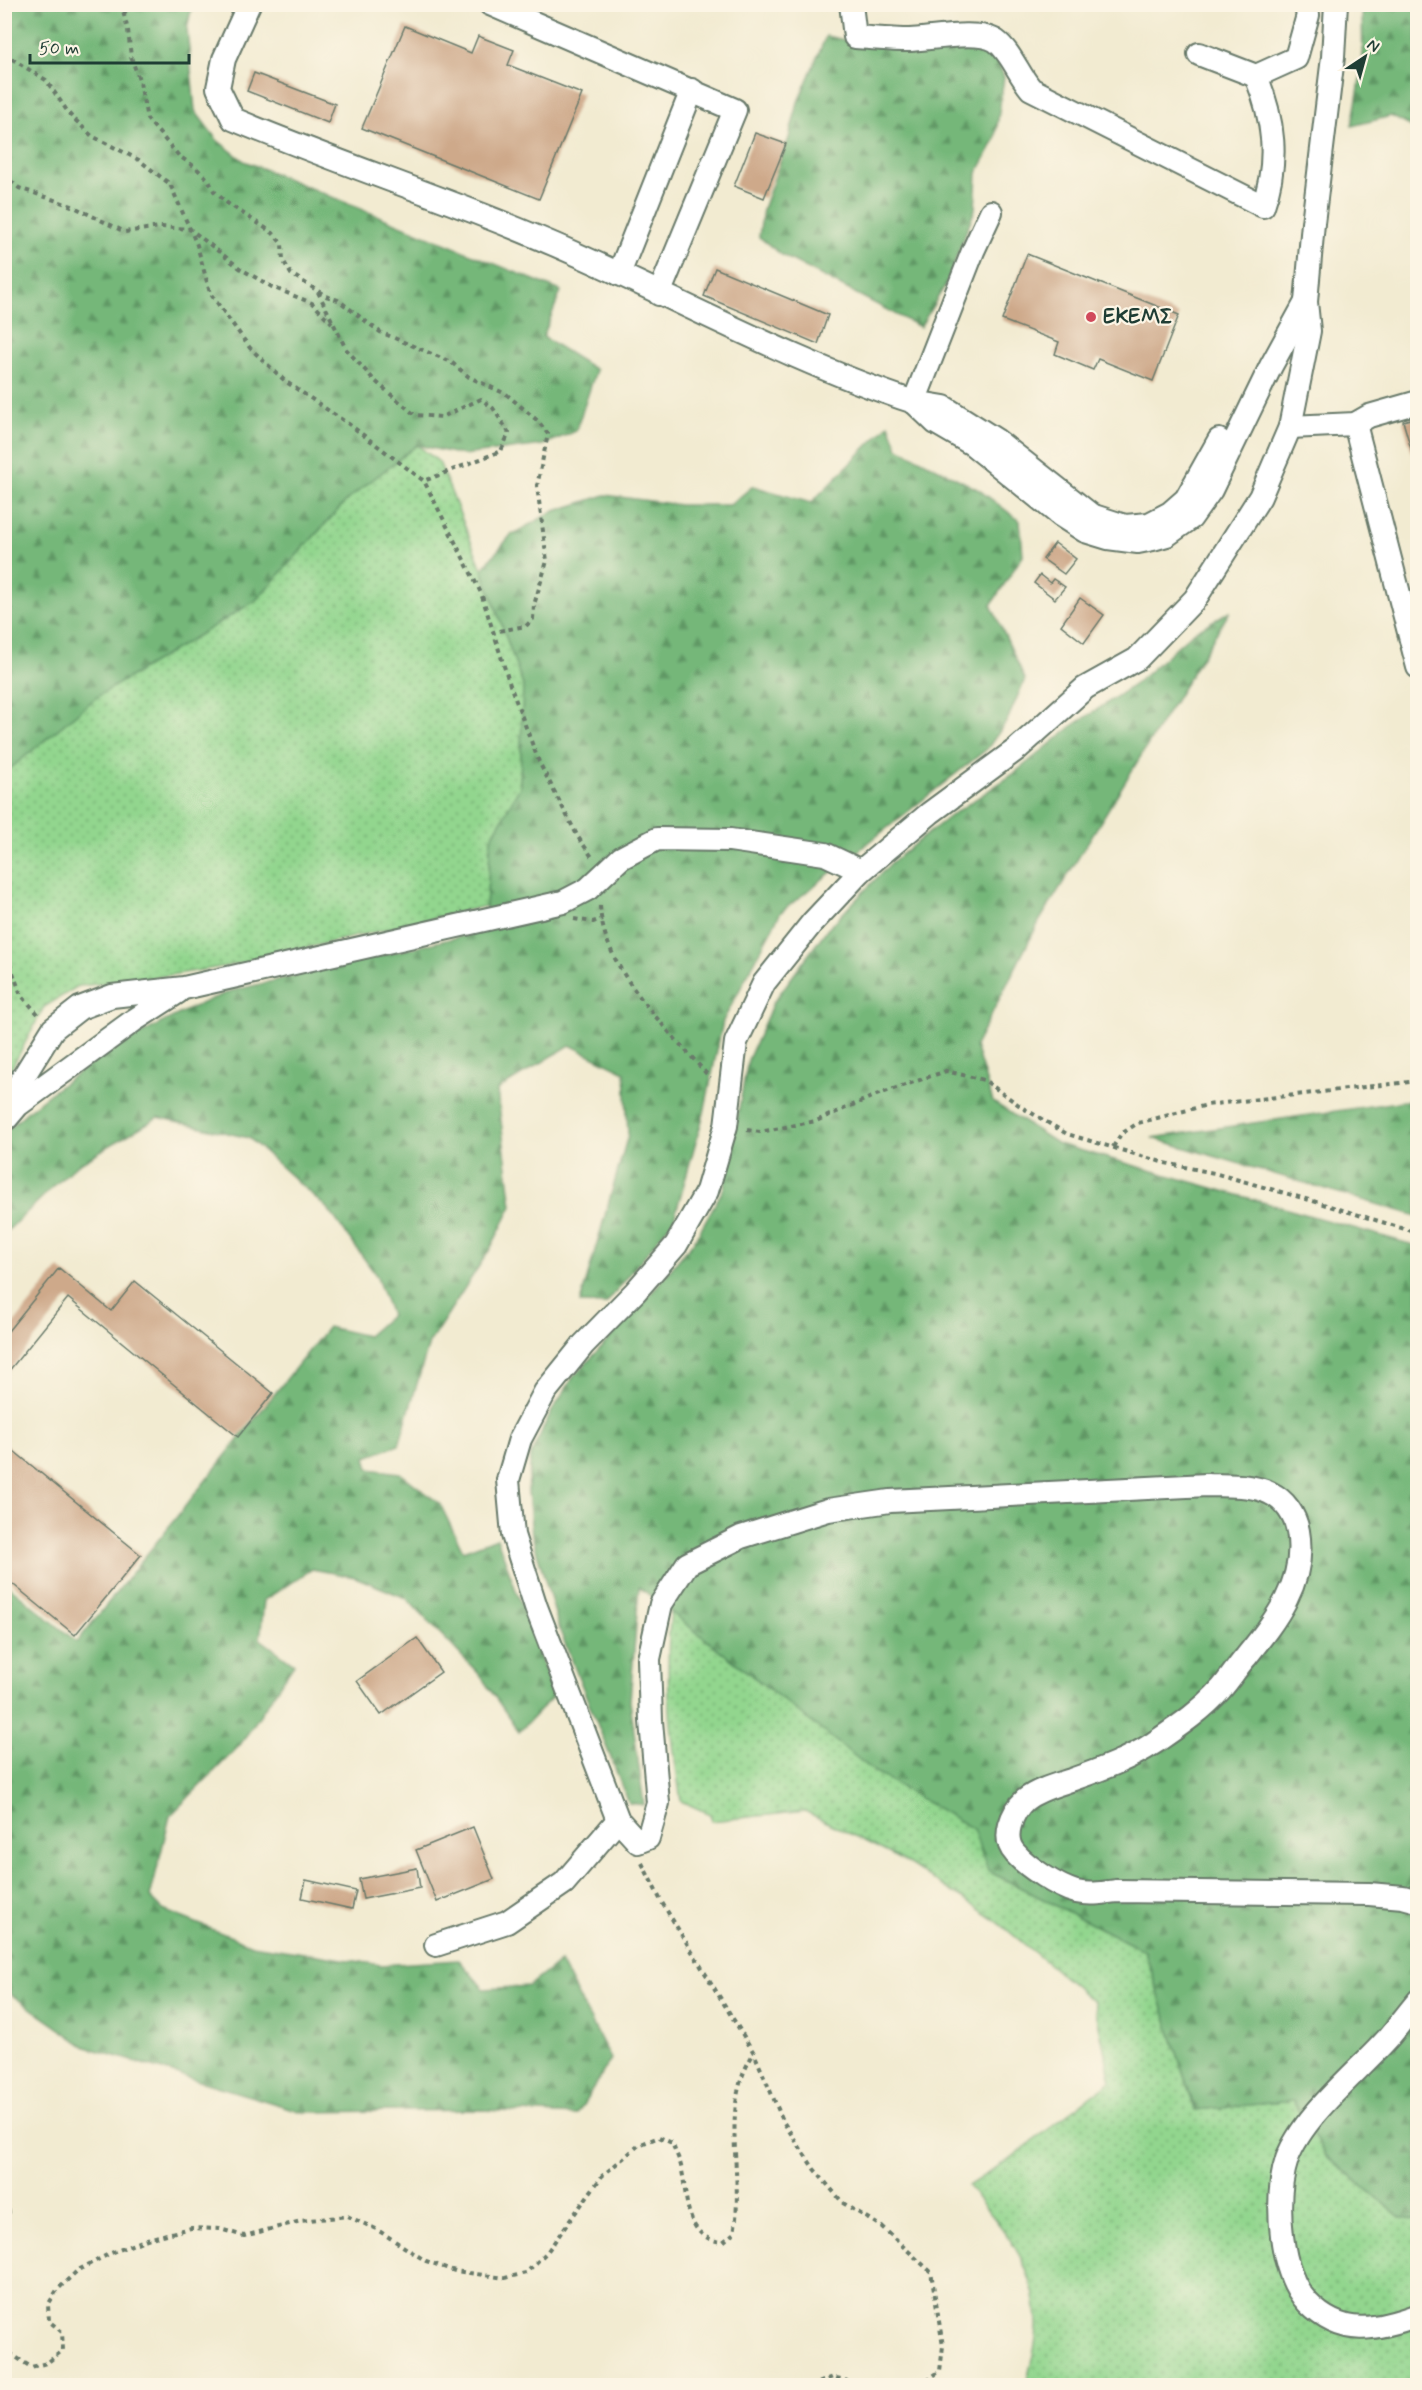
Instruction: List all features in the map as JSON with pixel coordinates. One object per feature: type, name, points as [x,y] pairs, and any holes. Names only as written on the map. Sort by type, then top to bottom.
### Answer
[{"type":"street","points":[[249,4],[224,59],[218,88],[233,119],[299,147],[434,196],[578,255],[804,359],[914,402],[996,440],[1088,523],[1125,526],[1149,524],[1170,513],[1186,499],[1283,315],[1306,303]]},
{"type":"street","points":[[490,4],[735,110],[659,294]]},
{"type":"street","points":[[852,4],[855,37],[909,40],[974,36],[994,39],[1008,52],[1018,73],[1031,89],[1263,206],[1270,187],[1274,138],[1267,104],[1256,76]]},
{"type":"street","points":[[1199,54],[1256,76],[1296,58],[1308,15],[1305,4]]},
{"type":"street","points":[[1336,4],[1333,57],[1306,303],[1309,332],[1290,427],[1260,497],[1195,599],[1137,659],[1085,688],[1017,749],[930,813],[861,871],[812,923],[764,983],[736,1042],[726,1126],[707,1191],[676,1245],[635,1292],[583,1345],[545,1392],[520,1439],[508,1480],[513,1535],[540,1617],[618,1820],[638,1842],[648,1838],[658,1803],[648,1659],[661,1604],[687,1564],[741,1537],[828,1510],[890,1501],[1207,1485],[1269,1492],[1285,1503],[1296,1522],[1301,1546],[1298,1569],[1287,1599],[1269,1628],[1220,1690],[1153,1744],[1124,1759],[1025,1800],[1010,1820],[1009,1837],[1014,1852],[1058,1885],[1091,1894],[1116,1892],[1369,1894],[1403,1897],[1418,1901]]},
{"type":"street","points":[[619,274],[692,90]]},
{"type":"street","points":[[914,402],[973,251],[991,212]]},
{"type":"street","points":[[1290,427],[1355,424],[1369,416],[1418,402]]},
{"type":"street","points":[[1355,424],[1418,667]]},
{"type":"street","points":[[4,1108],[53,1029],[80,1008],[112,996],[184,988],[563,902],[588,889],[621,858],[657,839],[730,840],[825,854],[861,871]]},
{"type":"street","points":[[4,1120],[18,1106],[123,1027],[184,988]]},
{"type":"street","points":[[436,1945],[507,1922],[564,1883],[618,1820]]},
{"type":"street","points":[[1418,2001],[1389,2037],[1338,2090],[1296,2140],[1282,2177],[1280,2205],[1285,2255],[1292,2278],[1302,2296],[1316,2310],[1347,2327],[1367,2329],[1418,2314]]},
{"type":"path","points":[[121,4],[131,57],[140,82],[147,119],[179,156],[208,179],[214,191],[227,203],[273,233],[282,244],[283,260],[291,274],[318,291],[338,300],[380,332],[451,362],[469,377],[506,394],[538,421],[548,434],[537,486],[547,561],[534,605],[533,620],[526,626],[493,633]]},
{"type":"path","points":[[124,15],[129,4]]},
{"type":"path","points":[[4,54],[46,80],[70,115],[92,136],[139,160],[170,184],[197,244],[210,293],[250,348],[285,381],[350,425],[424,481],[481,593],[510,685],[539,762],[578,837],[604,874],[600,907],[603,933],[619,968],[674,1038],[714,1082],[730,1088]]},
{"type":"path","points":[[4,175],[19,188],[72,206],[125,232],[160,227],[190,229],[241,269],[272,287],[312,303],[334,325]]},
{"type":"path","points":[[318,291],[346,349],[374,380],[415,415],[442,417],[481,399],[493,408],[509,433],[501,451],[424,481]]},
{"type":"path","points":[[4,957],[11,967],[21,995],[53,1029]]},
{"type":"path","points":[[726,1126],[760,1132],[816,1121],[876,1095],[946,1071],[984,1080],[1023,1108],[1067,1134],[1165,1163],[1214,1173],[1302,1197],[1418,1233]]},
{"type":"path","points":[[1113,1147],[1121,1134],[1138,1123],[1207,1105],[1418,1081]]},
{"type":"path","points":[[638,1842],[641,1863],[661,1901],[754,2053],[784,2123],[814,2169],[843,2203],[882,2227],[931,2272],[943,2346],[940,2371],[919,2385]]},
{"type":"path","points":[[4,2346],[8,2352],[31,2367],[47,2363],[63,2350],[62,2332],[49,2321],[48,2305],[57,2290],[78,2270],[111,2253],[147,2239],[191,2228],[220,2229],[244,2236],[301,2221],[347,2216],[376,2229],[426,2261],[455,2271],[505,2278],[526,2273],[547,2252],[602,2176],[639,2145],[659,2137],[672,2143],[681,2166],[684,2192],[693,2226],[711,2241],[723,2242],[734,2234],[738,2212],[734,2140],[736,2102],[743,2069],[754,2053]]},
{"type":"path","points":[[4,2192],[9,2212],[4,2221]]},
{"type":"path","points":[[811,2385],[833,2377],[866,2385]]},
{"type":"green space","points":[[5,4],[192,5],[187,29],[195,111],[217,140],[244,161],[561,291],[543,337],[596,370],[576,431],[543,445],[463,455],[417,445],[348,499],[255,601],[98,696],[5,773]]},
{"type":"green space","points":[[1362,5],[1417,5],[1417,144],[1414,128],[1391,116],[1352,126],[1363,65]]},
{"type":"green space","points":[[826,36],[854,42],[992,45],[1004,77],[995,140],[977,173],[975,209],[946,284],[920,327],[782,255],[759,237],[763,209],[789,138],[798,102]]},
{"type":"green space","points":[[889,424],[898,448],[979,490],[1020,521],[1023,555],[991,605],[1025,679],[1007,721],[987,749],[781,912],[723,1021],[704,1113],[674,1219],[606,1304],[580,1303],[628,1135],[625,1072],[570,1045],[497,1090],[512,1206],[490,1249],[429,1343],[399,1445],[366,1457],[369,1469],[400,1473],[440,1504],[463,1551],[497,1538],[554,1695],[519,1732],[480,1675],[406,1598],[355,1577],[312,1569],[264,1600],[260,1639],[294,1664],[240,1745],[170,1816],[150,1897],[163,1910],[252,1945],[381,1965],[459,1960],[484,1989],[529,1986],[560,1962],[611,2059],[577,2115],[483,2110],[303,2112],[86,2047],[5,1990],[5,1583],[77,1642],[328,1327],[367,1336],[391,1315],[376,1275],[329,1210],[249,1138],[158,1117],[75,1166],[5,1233],[5,1132],[55,1090],[111,1051],[171,1018],[231,991],[488,930],[486,906],[491,839],[520,787],[523,685],[482,569],[511,535],[552,512],[605,495],[680,505],[730,505],[753,486],[811,503]]},
{"type":"green space","points":[[417,445],[439,462],[482,569],[523,685],[520,787],[491,839],[486,906],[228,966],[138,980],[78,986],[44,1007],[5,1081],[5,773],[98,696],[255,601],[348,499]]},
{"type":"green space","points":[[1230,611],[1040,920],[975,1046],[993,1102],[1058,1144],[1417,1246],[1417,2220],[1400,2216],[1325,2155],[1293,2101],[1195,2110],[1145,1951],[988,1871],[973,1829],[875,1772],[639,1587],[630,1701],[644,1805],[629,1803],[560,1631],[532,1535],[528,1491],[531,1454],[549,1416],[574,1376],[642,1304],[694,1241],[724,1188],[748,1060],[773,1003],[825,932],[891,863],[950,816],[1012,775],[1071,727],[1135,684],[1192,633]]},
{"type":"green space","points":[[1417,1099],[1417,1216],[1152,1138]]},
{"type":"green space","points":[[671,1612],[875,1772],[974,1829],[988,1871],[1145,1951],[1195,2110],[1293,2101],[1325,2155],[1400,2216],[1417,2220],[1417,2385],[1026,2385],[1037,2330],[1035,2300],[1030,2281],[1015,2248],[968,2186],[1011,2158],[1111,2081],[1094,2002],[994,1919],[908,1863],[805,1811],[712,1821],[710,1814],[681,1801],[674,1754],[668,1683]]},
{"type":"building","points":[[405,26],[471,53],[478,36],[514,50],[508,65],[582,94],[539,199],[362,128]]},
{"type":"building","points":[[254,73],[335,104],[328,123],[247,91]]},
{"type":"building","points":[[755,133],[786,144],[764,198],[734,186]]},
{"type":"building","name":"ΕΚΕΜΣ","points":[[1027,254],[1179,315],[1153,381],[1098,359],[1093,370],[1055,354],[1059,342],[1002,320]]},
{"type":"building","points":[[715,268],[828,315],[818,344],[704,296]]},
{"type":"building","points":[[1418,417],[1418,470],[1417,470],[1403,421]]},
{"type":"building","points":[[1055,543],[1076,559],[1064,574],[1043,559]]},
{"type":"building","points":[[1040,575],[1050,583],[1053,579],[1065,587],[1055,599],[1034,583]]},
{"type":"building","points":[[1080,598],[1104,615],[1084,643],[1061,625]]},
{"type":"building","points":[[59,1268],[111,1311],[135,1281],[273,1393],[238,1437],[68,1298],[4,1377],[4,1336]]},
{"type":"building","points":[[4,1443],[141,1555],[75,1635],[4,1577]]},
{"type":"building","points":[[417,1638],[441,1672],[381,1715],[357,1681]]},
{"type":"building","points":[[473,1827],[494,1879],[437,1902],[416,1850]]},
{"type":"building","points":[[417,1868],[420,1888],[363,1899],[359,1879]]},
{"type":"building","points":[[306,1880],[356,1891],[352,1909],[302,1898]]},
{"type":"place","name":"ΕΚΕΜΣ","points":[[1091,317]]}]
